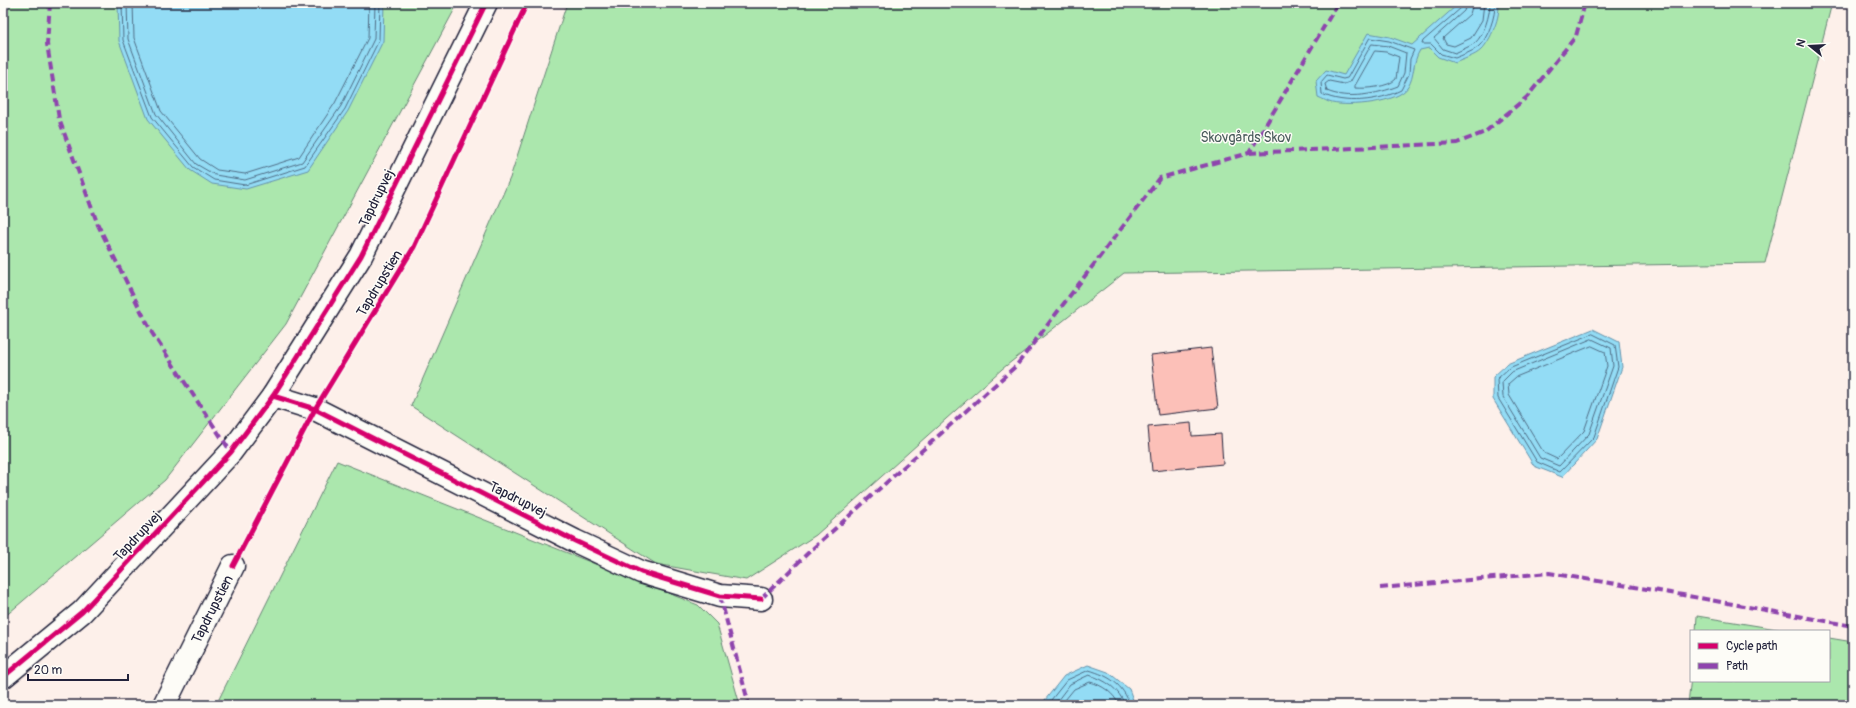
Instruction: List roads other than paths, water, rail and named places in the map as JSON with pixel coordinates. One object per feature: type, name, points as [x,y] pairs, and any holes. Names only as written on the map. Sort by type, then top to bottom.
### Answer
[{"type":"street","name":"Tapdrupvej","points":[[3,677],[82,612],[231,452],[273,396],[361,256],[486,3]]},
{"type":"street","name":"Tapdrupvej","points":[[273,396],[315,409],[568,538],[640,572],[720,596],[761,599]]},
{"type":"street","name":"Tapdrupstien","points":[[164,705],[233,566]]},
{"type":"water","points":[[118,3],[384,3],[383,41],[348,111],[308,170],[246,189],[212,184],[190,170],[148,119],[119,41]]},
{"type":"water","points":[[1462,3],[1498,3],[1499,8],[1497,21],[1488,41],[1472,56],[1455,63],[1438,57],[1429,48],[1420,50],[1417,55],[1412,78],[1408,87],[1394,97],[1384,100],[1361,104],[1340,104],[1330,103],[1318,97],[1316,81],[1326,70],[1344,75],[1368,33],[1390,37],[1412,45],[1456,6]]},
{"type":"water","points":[[1593,329],[1619,342],[1622,367],[1597,439],[1562,477],[1534,466],[1493,399],[1493,377],[1507,364]]},
{"type":"water","points":[[1088,665],[1108,672],[1129,689],[1135,705],[1041,705],[1064,676]]},
{"type":"park label","name":"Skovgårds Skov","points":[[1246,137]]}]
